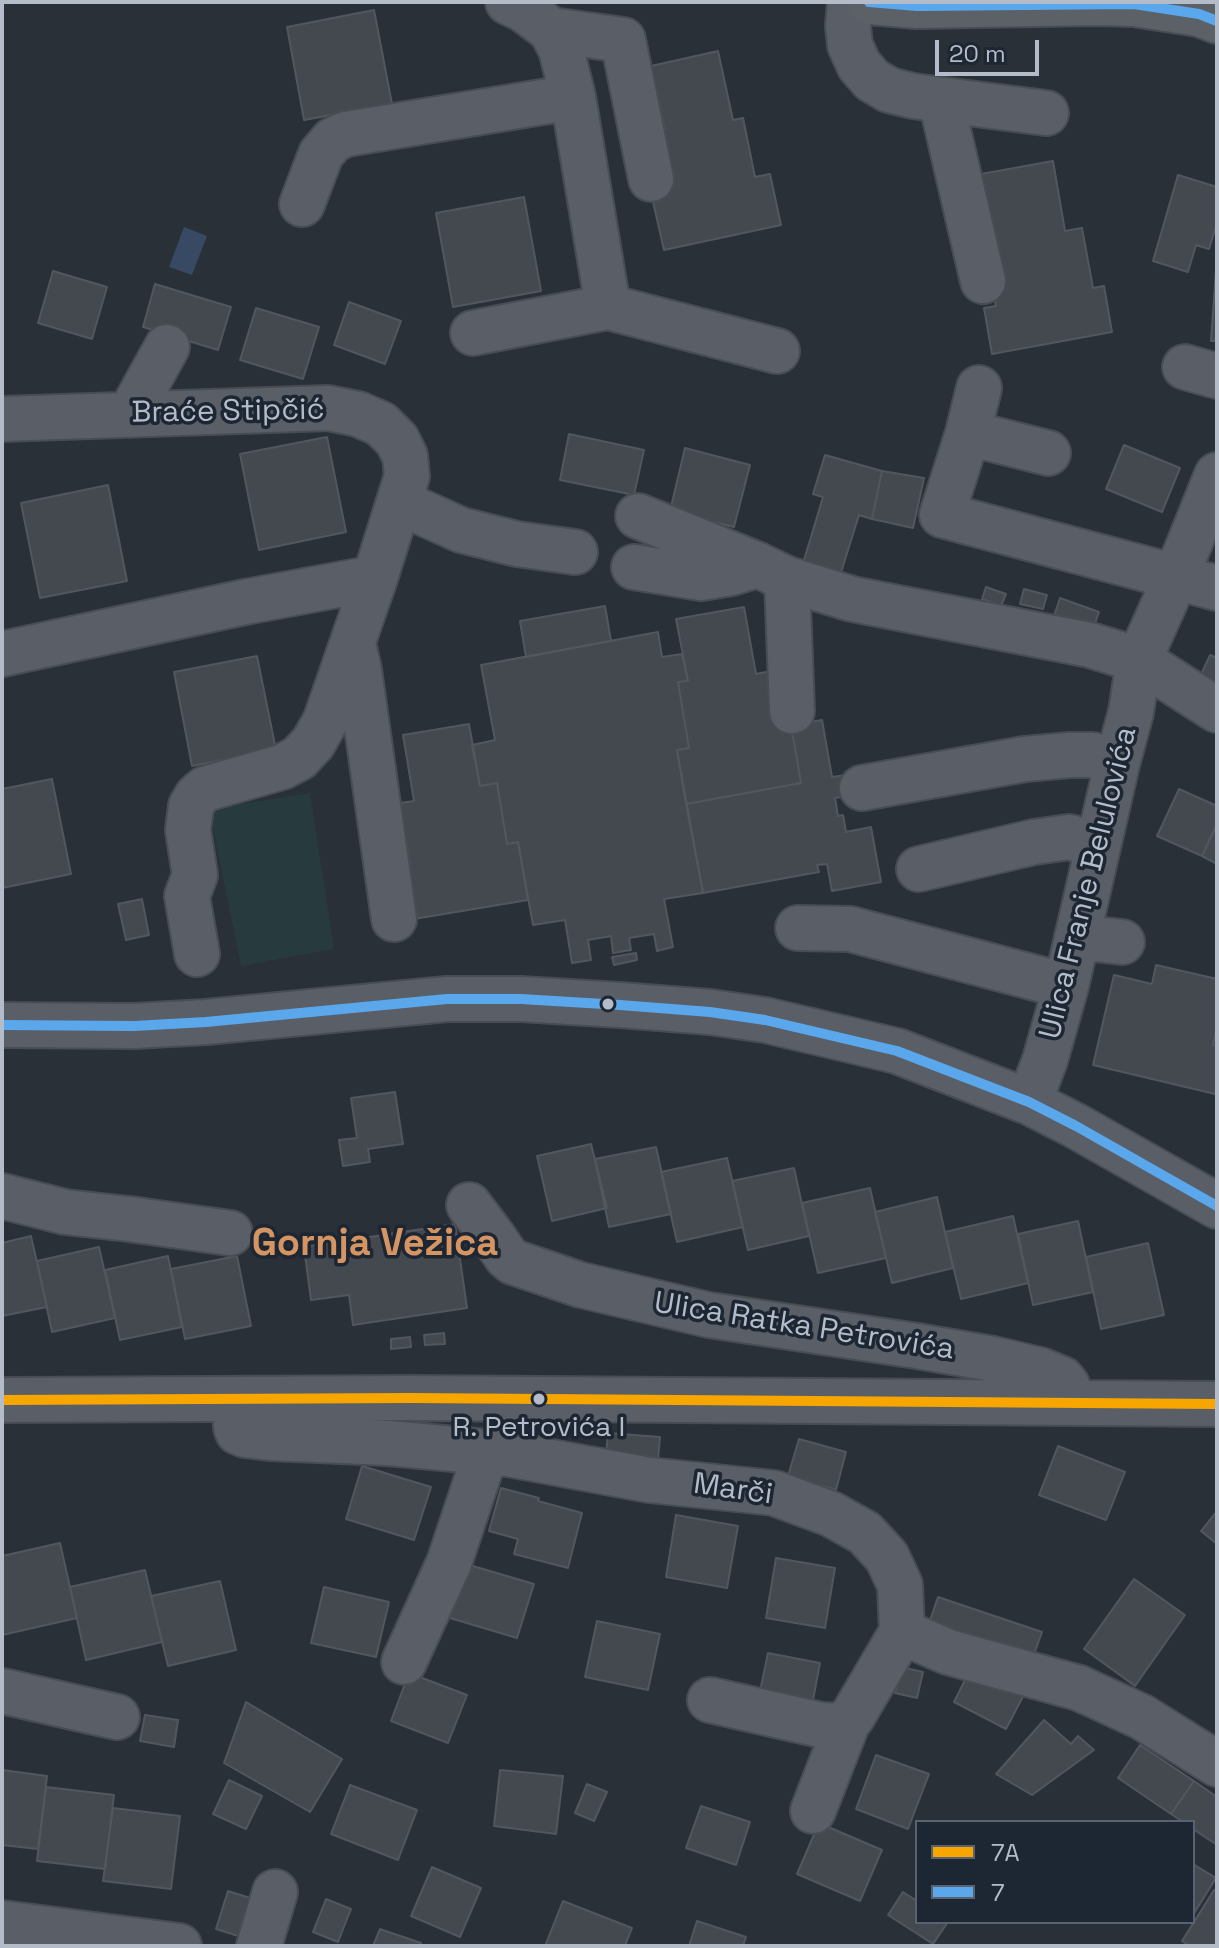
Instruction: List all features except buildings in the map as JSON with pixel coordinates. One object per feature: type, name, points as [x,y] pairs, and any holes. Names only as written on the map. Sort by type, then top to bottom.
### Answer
[{"type":"main road","points":[[869,2],[917,6],[1099,2],[1165,8],[1199,14],[1217,21]]},
{"type":"street","points":[[508,2],[551,30],[561,49],[573,97],[608,307]]},
{"type":"street","points":[[850,2],[850,45],[859,65],[872,80],[889,90],[1046,113]]},
{"type":"street","points":[[551,30],[623,40],[651,179]]},
{"type":"street","points":[[302,204],[321,154],[333,140],[346,134],[573,97]]},
{"type":"street","points":[[941,100],[983,281]]},
{"type":"street","points":[[473,333],[608,307],[777,351]]},
{"type":"street","points":[[130,414],[167,347]]},
{"type":"street","points":[[979,388],[942,515],[1217,588]]},
{"type":"street","name":"Braće Stipčić","points":[[2,419],[328,408],[358,414],[381,424],[397,440],[405,456],[407,476],[375,578],[325,722],[313,743],[299,758],[282,767],[205,789],[191,806],[188,830],[195,875],[187,896],[197,954]]},
{"type":"street","points":[[968,433],[1048,453]]},
{"type":"street","name":"Ulica Franje Belulovića","points":[[1029,1102],[1045,1060],[1066,986],[1131,712],[1139,660],[1217,475]]},
{"type":"street","points":[[399,502],[461,530],[517,544],[575,552]]},
{"type":"street","points":[[638,516],[773,572],[852,599],[1090,645],[1139,660],[1217,710]]},
{"type":"street","points":[[634,567],[701,578],[731,573],[773,572]]},
{"type":"street","points":[[773,572],[792,711]]},
{"type":"street","points":[[2,654],[375,578]]},
{"type":"street","points":[[352,642],[359,670],[394,919]]},
{"type":"street","points":[[862,788],[1025,759],[1093,755],[1117,764]]},
{"type":"street","points":[[919,869],[1034,842],[1069,837],[1098,845]]},
{"type":"street","points":[[798,928],[850,929],[1066,986]]},
{"type":"street","points":[[1077,937],[1122,942]]},
{"type":"street","points":[[2,1025],[134,1026],[206,1022],[447,999],[521,999],[620,1005],[765,1020],[897,1051],[1029,1102],[1217,1206]]},
{"type":"street","points":[[2,1196],[65,1212],[230,1233]]},
{"type":"street","name":"Ulica Ratka Petrovića","points":[[469,1205],[506,1256],[521,1265],[620,1295],[709,1315],[878,1339],[1040,1370],[1062,1379],[1067,1385],[1067,1403]]},
{"type":"street","name":"Ulica Ratka Petrovića","points":[[3,1399],[425,1398],[1217,1404]]},
{"type":"street","name":"Marči","points":[[235,1400],[236,1427],[238,1432],[245,1435],[508,1454],[649,1480],[774,1493],[831,1514],[865,1533],[887,1557],[900,1585],[902,1632]]},
{"type":"street","points":[[404,1662],[449,1563],[486,1452]]},
{"type":"street","points":[[710,1700],[821,1725],[841,1726],[852,1717],[902,1632],[948,1652],[1079,1688],[1142,1717],[1217,1764]]},
{"type":"street","points":[[2,1691],[117,1717]]},
{"type":"street","points":[[813,1811],[848,1721]]},
{"type":"street","points":[[259,1946],[275,1892]]},
{"type":"street","points":[[2,1923],[179,1946]]},
{"type":"green space","points":[[310,793],[334,949],[241,966],[209,809]]},
{"type":"water","points":[[184,227],[207,236],[192,275],[169,267]]},
{"type":"transit line","name":"7","points":[[869,2],[917,6],[1134,4],[1199,14],[1217,21]]},
{"type":"transit line","name":"7","points":[[2,1025],[134,1026],[206,1022],[447,999],[521,999],[620,1005],[765,1020],[897,1051],[1029,1102],[1217,1206]]},
{"type":"transit line","name":"7A","points":[[2,1400],[410,1398],[1217,1404]]},
{"type":"place","name":"R. Petrovića I","points":[[539,1399]]},
{"type":"district","name":"Gornja Vežica","points":[[375,1245]]}]
